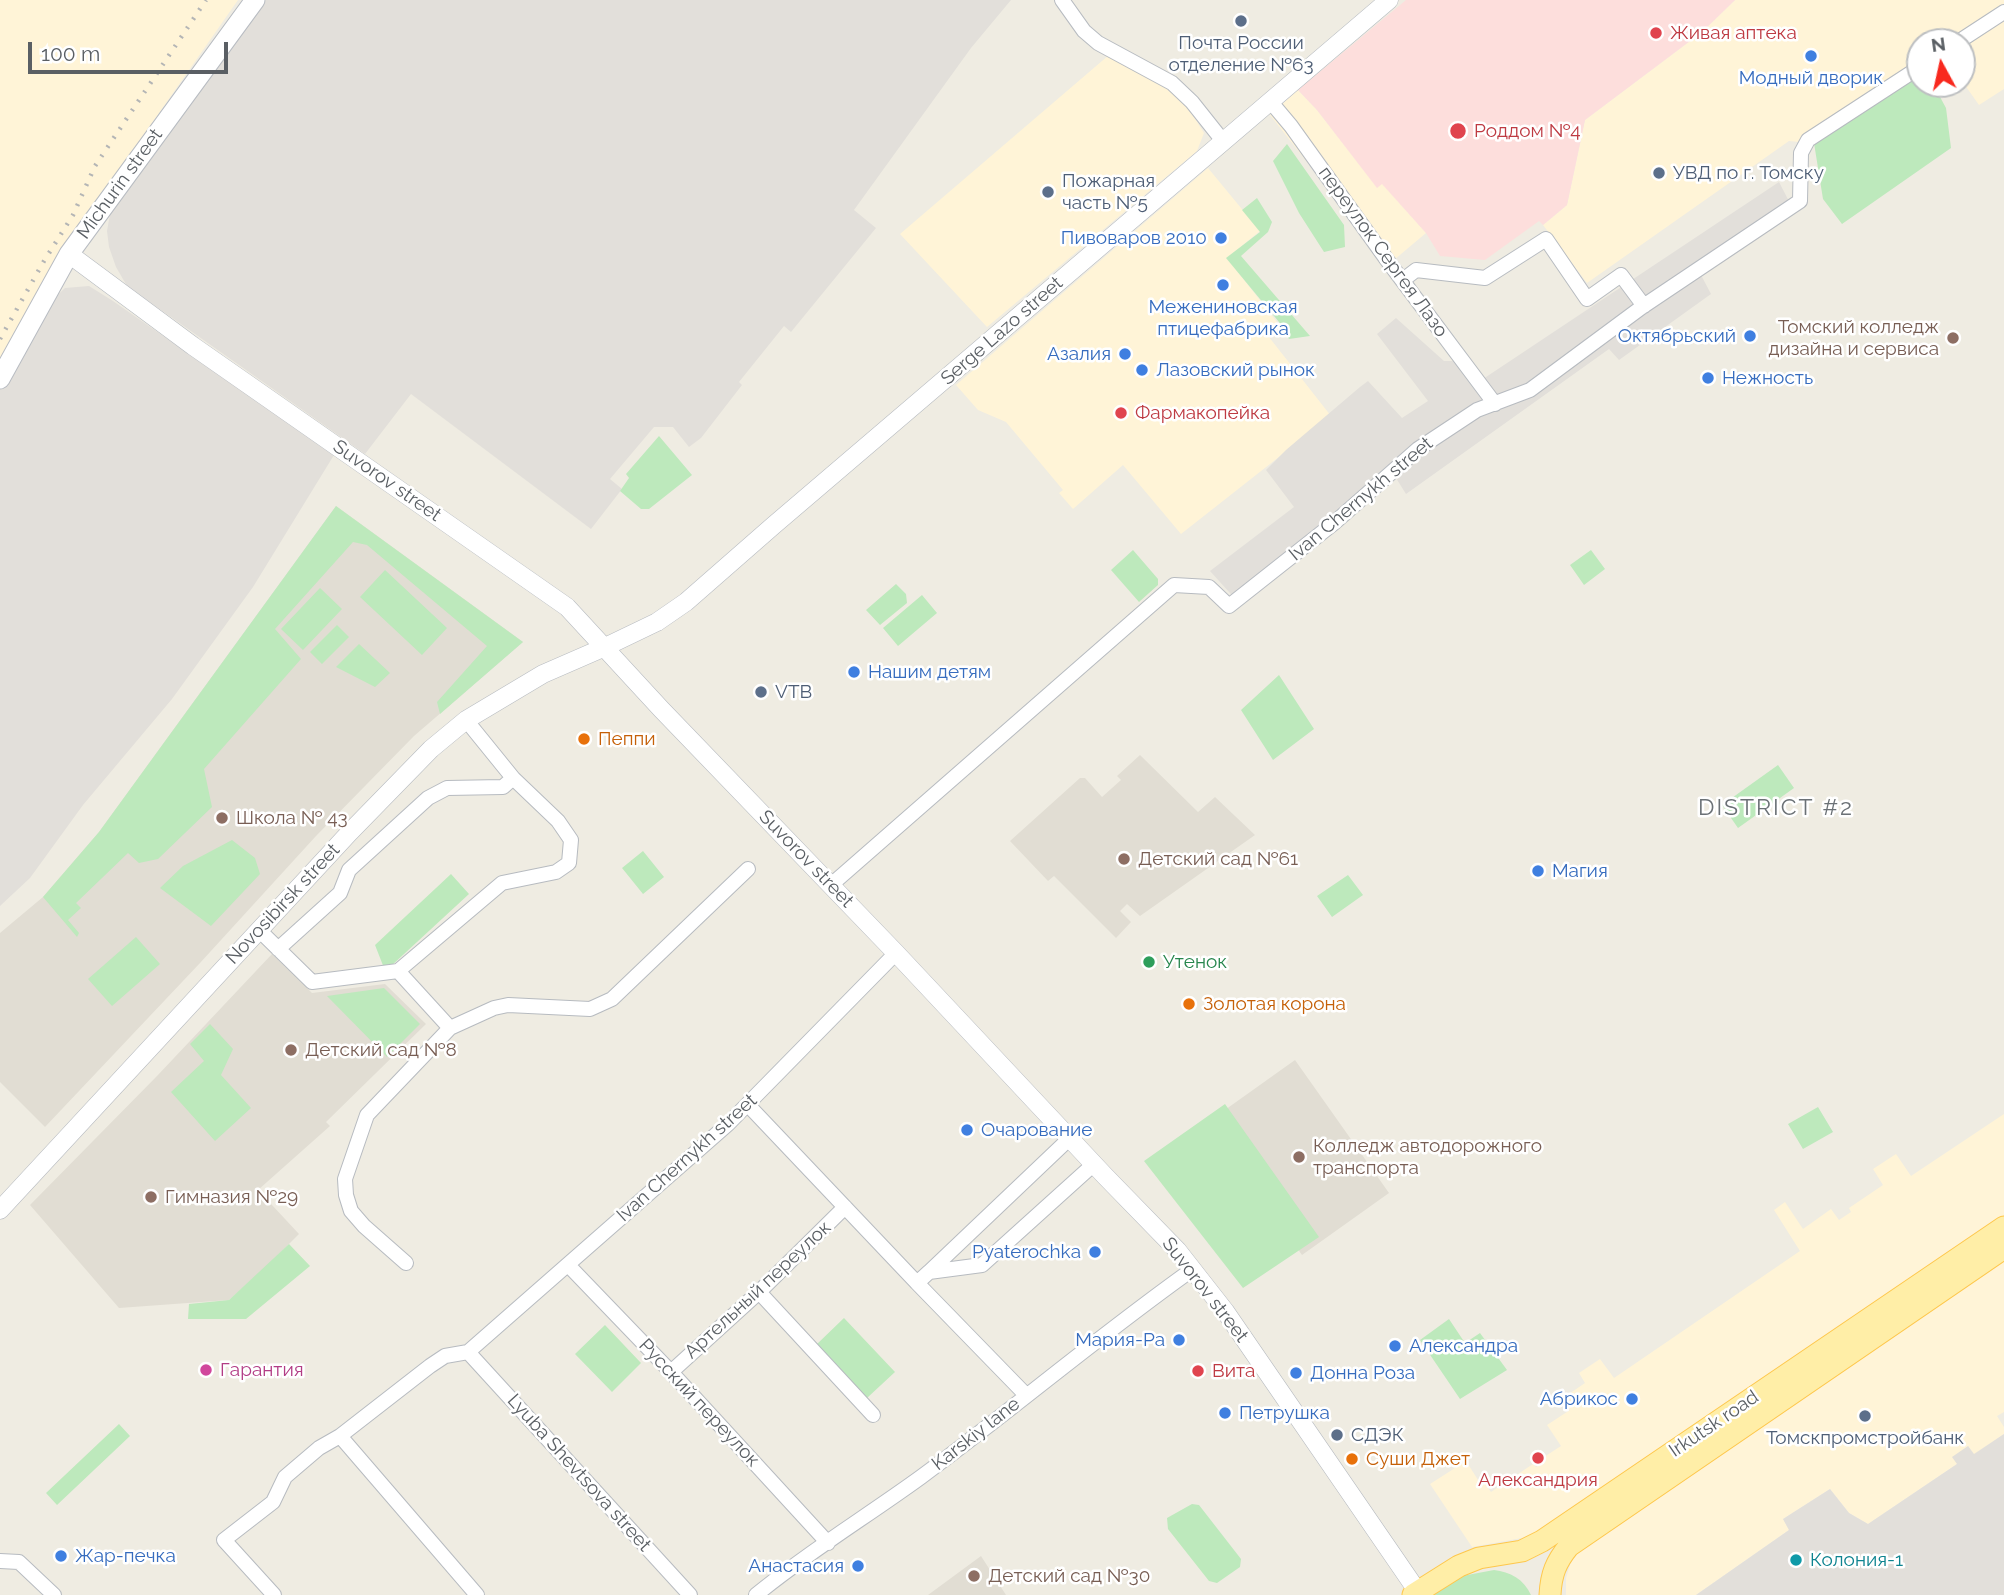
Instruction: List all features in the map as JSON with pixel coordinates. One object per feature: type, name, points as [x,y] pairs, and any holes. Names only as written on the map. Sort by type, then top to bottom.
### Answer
[{"type":"main road","name":"Michurin street","points":[[0,379],[69,254],[256,0]]},
{"type":"main road","name":"Irkutsk road","points":[[1415,1593],[1459,1566],[1479,1558],[1522,1551],[1542,1541],[2004,1227]]},
{"type":"main road","name":"Irkutsk road","points":[[1550,1595],[1556,1562],[1569,1546],[2004,1248]]},
{"type":"street","points":[[1062,0],[1084,31],[1098,43],[1172,83],[1192,102],[1223,141]]},
{"type":"street","name":"Serge Lazo street","points":[[605,647],[657,622],[686,603],[1389,0]]},
{"type":"street","points":[[1976,30],[2004,12]]},
{"type":"street","name":"Ivan Chernykh street","points":[[831,885],[1174,585],[1209,587],[1229,606],[1334,523],[1418,449],[1477,410],[1530,390],[1644,306],[1800,201],[1801,153],[1808,140],[1906,76]]},
{"type":"street","name":"переулок Сергея Лазо","points":[[1270,101],[1495,404]]},
{"type":"street","points":[[1402,280],[1416,270],[1485,278],[1546,239],[1587,299],[1621,275],[1644,306]]},
{"type":"street","name":"Suvorov street","points":[[69,254],[193,346],[567,607],[1178,1251],[1225,1311],[1415,1593]]},
{"type":"street","name":"Novosibirsk street","points":[[0,1210],[430,749],[466,720],[543,674],[605,647]]},
{"type":"street","points":[[259,930],[312,982],[398,971],[502,883],[556,872],[569,863],[571,840],[558,821],[513,778],[466,720]]},
{"type":"street","points":[[278,949],[340,893],[349,870],[428,798],[447,788],[503,787],[513,778]]},
{"type":"street","points":[[406,1263],[364,1226],[351,1211],[346,1195],[345,1179],[367,1115],[450,1028],[494,1008],[508,1005],[590,1009],[612,999],[748,869]]},
{"type":"street","name":"Ivan Chernykh street","points":[[468,1352],[569,1266],[748,1105],[896,953]]},
{"type":"street","points":[[398,971],[450,1028]]},
{"type":"street","points":[[748,1105],[1026,1395]]},
{"type":"street","points":[[917,1283],[1070,1138]]},
{"type":"street","points":[[929,1272],[982,1265],[1094,1164]]},
{"type":"street","name":"Артельный переулок","points":[[671,1372],[760,1292],[845,1207]]},
{"type":"street","name":"Русский переулок","points":[[569,1266],[671,1372],[828,1543]]},
{"type":"street","name":"Karskiy lane","points":[[756,1595],[923,1475],[1129,1314],[1193,1269]]},
{"type":"street","points":[[760,1292],[873,1415]]},
{"type":"street","points":[[274,1595],[224,1540],[273,1502],[285,1476],[319,1448],[340,1436],[445,1356],[468,1352]]},
{"type":"street","name":"Lyuba Shevtsova street","points":[[468,1352],[690,1595]]},
{"type":"street","points":[[340,1436],[477,1595]]},
{"type":"street","points":[[0,1562],[19,1562],[54,1595]]},
{"type":"shaded area","points":[[0,0],[238,0],[59,256],[0,365]]},
{"type":"shaded area","points":[[266,0],[1011,0],[971,48],[854,210],[876,228],[791,332],[784,326],[739,382],[742,385],[701,438],[689,447],[673,427],[654,427],[610,479],[622,489],[591,529],[411,394],[365,454],[127,286],[109,247],[107,231],[110,214]]},
{"type":"shaded area","name":"Роддом №4","points":[[1406,0],[1735,0],[1702,32],[1585,120],[1567,205],[1543,225],[1539,221],[1485,260],[1440,256],[1426,233],[1382,184],[1377,188],[1317,110],[1298,90]]},
{"type":"shaded area","points":[[1735,0],[2004,0],[2004,89],[1979,105],[1974,98],[1976,28],[1906,28],[1906,82],[1809,143],[1789,141],[1587,283],[1543,225],[1567,205],[1585,120],[1702,32]]},
{"type":"shaded area","name":"Пожарная часть №5","points":[[1109,55],[1168,87],[1187,106],[1204,133],[1197,151],[987,327],[900,234]]},
{"type":"shaded area","points":[[1298,90],[1317,110],[1377,187],[1382,183],[1426,233],[1388,265],[1270,115]]},
{"type":"shaded area","points":[[1208,168],[1260,231],[1227,258],[1277,322],[1265,332],[1331,416],[1181,534],[1123,465],[1073,509],[1059,493],[1063,490],[1006,422],[978,410],[956,385]]},
{"type":"shaded area","points":[[1779,182],[1794,211],[1701,275],[1711,294],[1619,360],[1609,349],[1406,494],[1396,478],[1239,603],[1210,571],[1294,507],[1266,470],[1360,387],[1368,381],[1402,418],[1428,401],[1377,334],[1396,318],[1444,361],[1457,361],[1474,385]]},
{"type":"shaded area","points":[[89,286],[334,455],[253,587],[172,699],[83,805],[30,878],[0,906],[0,390],[48,304],[65,288]]},
{"type":"shaded area","name":"Школа № 43","points":[[336,506],[523,642],[414,736],[316,836],[45,1127],[0,1082],[0,933],[43,897],[99,832]]},
{"type":"shaded area","name":"Детский сад №61","points":[[1140,755],[1198,812],[1215,797],[1255,835],[1140,916],[1127,904],[1120,911],[1131,922],[1116,938],[1054,876],[1048,881],[1010,841],[1080,778],[1085,778],[1102,797],[1121,780],[1117,776]]},
{"type":"shaded area","points":[[272,954],[312,993],[385,984],[426,1024],[326,1122],[330,1126],[258,1190],[299,1234],[262,1271],[229,1300],[119,1308],[30,1205]]},
{"type":"shaded area","name":"Колледж автодорожного транспорта","points":[[1295,1060],[1389,1193],[1302,1255],[1208,1122]]},
{"type":"shaded area","points":[[2004,1114],[2004,1216],[1538,1531],[1522,1538],[1472,1547],[1430,1484],[1466,1461],[1480,1483],[1483,1481],[1491,1492],[1533,1464],[1536,1467],[1546,1461],[1544,1457],[1561,1446],[1547,1425],[1570,1410],[1563,1398],[1585,1383],[1579,1373],[1600,1359],[1614,1378],[1800,1251],[1774,1210],[1785,1202],[1803,1229],[1831,1209],[1839,1220],[1851,1212],[1849,1208],[1883,1185],[1873,1169],[1896,1154],[1911,1176]]},
{"type":"shaded area","points":[[2004,1260],[2004,1412],[1997,1416],[2004,1427],[2004,1434],[1974,1455],[1968,1446],[1957,1464],[1868,1524],[1849,1513],[1830,1489],[1783,1519],[1789,1530],[1696,1595],[1566,1595],[1566,1578],[1571,1562],[1580,1548]]},
{"type":"shaded area","points":[[2004,1434],[2004,1595],[1696,1595],[1789,1530],[1783,1519],[1830,1489],[1849,1513],[1868,1524],[1957,1464],[1952,1457],[1968,1446],[1974,1454]]},
{"type":"shaded area","name":"Детский сад №30","points":[[981,1556],[1006,1595],[928,1595]]},
{"type":"green space","points":[[1906,84],[1906,98],[1941,98],[1946,108],[1951,148],[1842,224],[1823,199],[1814,143]]},
{"type":"green space","points":[[1287,144],[1344,225],[1345,247],[1324,252],[1299,213],[1273,161]]},
{"type":"green space","points":[[1257,198],[1272,222],[1268,232],[1241,256],[1310,336],[1289,339],[1279,322],[1226,258],[1260,232],[1242,210]]},
{"type":"green space","points":[[659,436],[692,475],[649,509],[641,509],[620,491],[629,478],[626,474]]},
{"type":"green space","points":[[336,506],[523,642],[440,714],[437,702],[487,646],[367,545],[353,542],[275,629],[301,659],[204,769],[212,807],[158,859],[139,863],[128,853],[76,903],[81,908],[68,920],[79,933],[77,937],[43,897],[99,832]]},
{"type":"green space","points":[[1133,550],[1158,579],[1158,585],[1139,602],[1111,570]]},
{"type":"green space","points":[[1591,550],[1605,569],[1584,585],[1570,565]]},
{"type":"green space","points":[[385,570],[447,628],[422,655],[360,597]]},
{"type":"green space","points":[[896,584],[906,594],[907,603],[880,625],[866,610]]},
{"type":"green space","points":[[320,588],[342,609],[303,650],[281,629]]},
{"type":"green space","points":[[922,595],[937,613],[898,646],[883,628]]},
{"type":"green space","points":[[337,625],[349,637],[322,664],[310,652]]},
{"type":"green space","points":[[359,644],[390,673],[375,687],[336,667]]},
{"type":"green space","points":[[1279,675],[1314,729],[1273,760],[1241,710]]},
{"type":"green space","points":[[1778,765],[1794,788],[1738,828],[1722,805]]},
{"type":"green space","points":[[232,840],[255,858],[260,874],[211,926],[160,888],[183,866]]},
{"type":"green space","points":[[643,851],[664,877],[643,894],[622,868]]},
{"type":"green space","points":[[451,874],[469,894],[391,966],[384,968],[375,945]]},
{"type":"green space","points":[[1348,875],[1363,895],[1332,917],[1317,896]]},
{"type":"green space","points":[[136,937],[160,964],[112,1006],[88,979]]},
{"type":"green space","points":[[384,988],[420,1024],[387,1057],[327,996]]},
{"type":"green space","points":[[210,1024],[233,1049],[221,1075],[251,1108],[215,1141],[171,1092],[204,1061],[190,1044]]},
{"type":"green space","points":[[1225,1104],[1319,1237],[1243,1288],[1144,1161]]},
{"type":"green space","points":[[1818,1107],[1833,1132],[1803,1149],[1788,1124]]},
{"type":"green space","points":[[289,1244],[310,1266],[246,1319],[188,1319],[189,1304],[229,1300]]},
{"type":"green space","points":[[844,1318],[895,1372],[867,1398],[816,1345]]},
{"type":"green space","points":[[1449,1319],[1465,1343],[1480,1333],[1507,1370],[1460,1399],[1420,1340]]},
{"type":"green space","points":[[605,1325],[641,1363],[612,1392],[575,1354]]},
{"type":"green space","points":[[119,1424],[130,1436],[57,1505],[46,1493]]},
{"type":"green space","points":[[1192,1504],[1199,1505],[1241,1559],[1240,1567],[1217,1583],[1209,1581],[1168,1529],[1167,1518]]},
{"type":"green space","points":[[1494,1570],[1516,1577],[1531,1595],[1434,1595],[1462,1576]]},
{"type":"railway","points":[[0,339],[73,215],[95,166],[206,0]]},
{"type":"place","name":"Почта России отделение №63","points":[[1241,21]]},
{"type":"place","name":"Живая аптека","points":[[1656,33]]},
{"type":"place","name":"Модный дворик","points":[[1811,56]]},
{"type":"place","name":"Роддом №4","points":[[1458,131]]},
{"type":"place","name":"УВД по г. Томску","points":[[1659,173]]},
{"type":"place","name":"Пожарная часть №5","points":[[1048,192]]},
{"type":"place","name":"Пивоваров 2010","points":[[1221,238]]},
{"type":"place","name":"Межениновская птицефабрика","points":[[1223,285]]},
{"type":"place","name":"Октябрьский","points":[[1750,336]]},
{"type":"place","name":"Томский колледж дизайна и сервиса","points":[[1953,338]]},
{"type":"place","name":"Азалия","points":[[1125,354]]},
{"type":"place","name":"Лазовский рынок","points":[[1142,370]]},
{"type":"place","name":"Нежность","points":[[1708,378]]},
{"type":"place","name":"Фармакопейка","points":[[1121,413]]},
{"type":"place","name":"Нашим детям","points":[[854,672]]},
{"type":"place","name":"VTB","points":[[761,692]]},
{"type":"place","name":"Пеппи","points":[[584,739]]},
{"type":"place","name":"Школа № 43","points":[[222,818]]},
{"type":"place","name":"Детский сад №61","points":[[1124,859]]},
{"type":"place","name":"Магия","points":[[1538,871]]},
{"type":"place","name":"Утенок","points":[[1149,962]]},
{"type":"place","name":"Золотая корона","points":[[1189,1004]]},
{"type":"place","name":"Детский сад №8","points":[[291,1050]]},
{"type":"place","name":"Очарование","points":[[967,1130]]},
{"type":"place","name":"Колледж автодорожного транспорта","points":[[1299,1157]]},
{"type":"place","name":"Гимназия №29","points":[[151,1197]]},
{"type":"place","name":"Pyaterochka","points":[[1095,1252]]},
{"type":"place","name":"Мария-Ра","points":[[1179,1340]]},
{"type":"place","name":"Александра","points":[[1395,1346]]},
{"type":"place","name":"Гарантия","points":[[206,1370]]},
{"type":"place","name":"Вита","points":[[1198,1371]]},
{"type":"place","name":"Донна Роза","points":[[1296,1373]]},
{"type":"place","name":"Абрикос","points":[[1632,1399]]},
{"type":"place","name":"Петрушка","points":[[1225,1413]]},
{"type":"place","name":"Томскпромстройбанк","points":[[1865,1416]]},
{"type":"place","name":"СДЭК","points":[[1337,1435]]},
{"type":"place","name":"Александрия","points":[[1538,1458]]},
{"type":"place","name":"Суши Джет","points":[[1352,1459]]},
{"type":"place","name":"Жар-печка","points":[[61,1556]]},
{"type":"place","name":"Колония-1","points":[[1796,1560]]},
{"type":"place","name":"Анастасия","points":[[858,1566]]},
{"type":"place","name":"Детский сад №30","points":[[974,1576]]},
{"type":"district","name":"DISTRICT #2","points":[[1776,808]]}]
